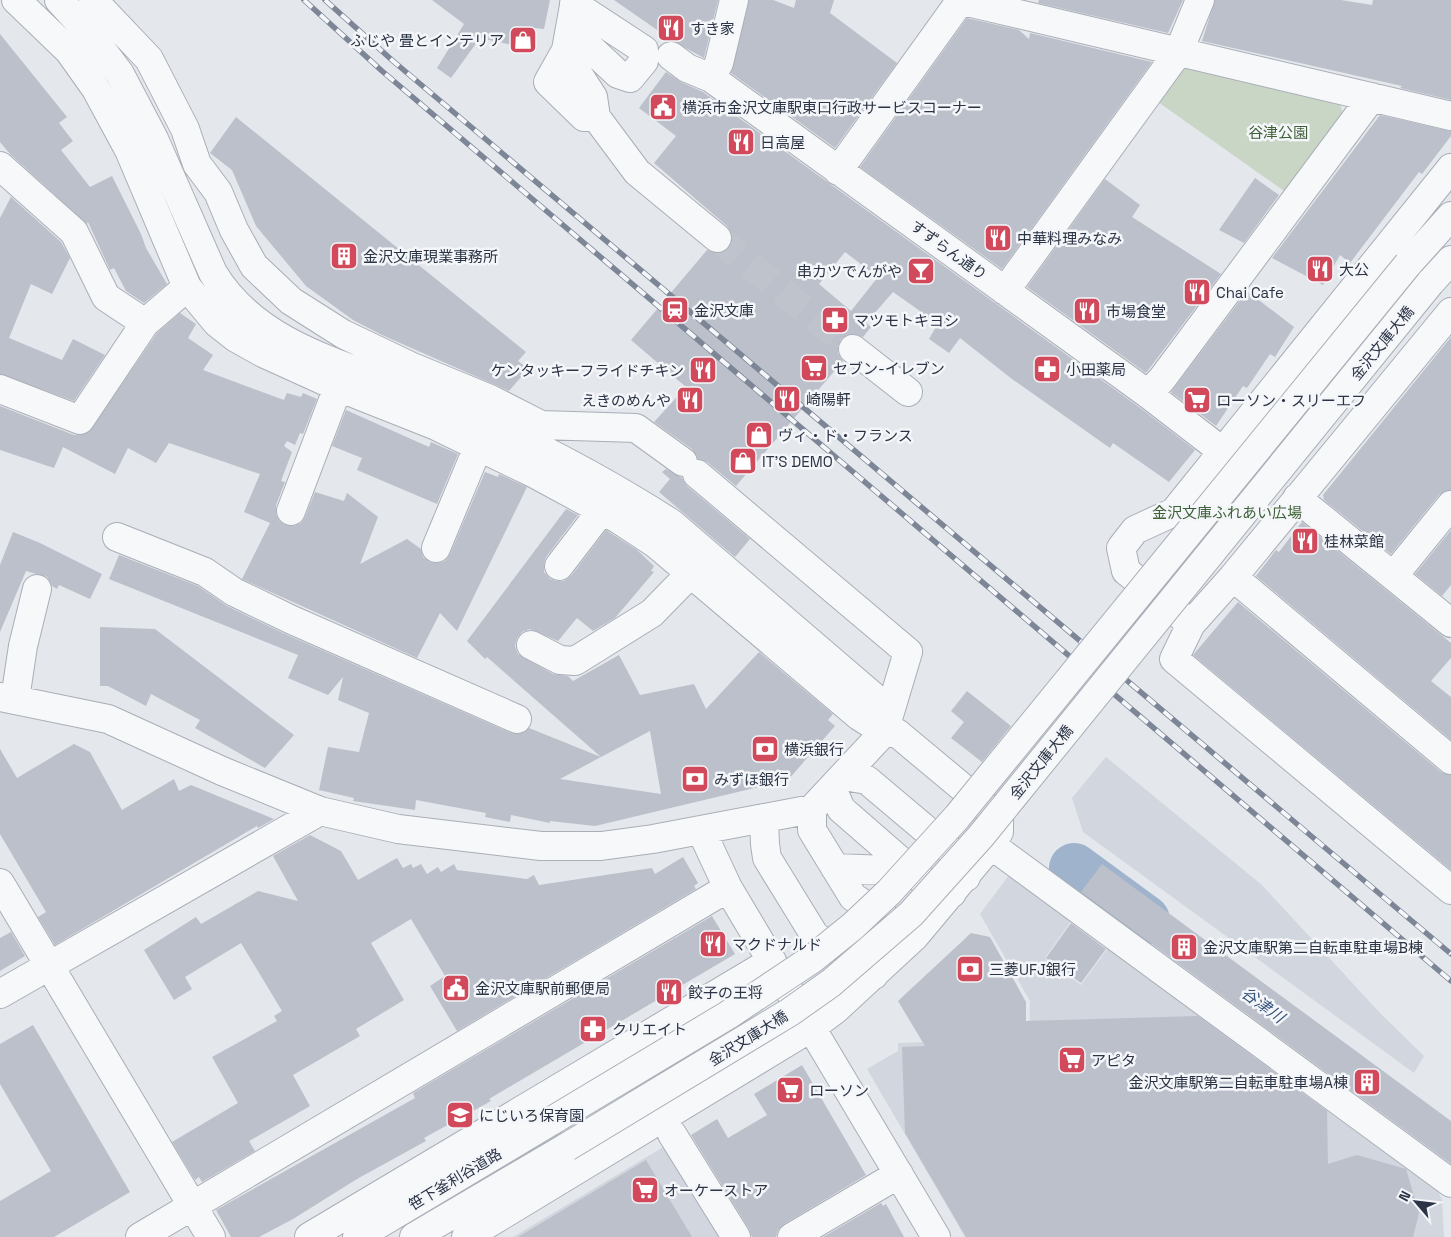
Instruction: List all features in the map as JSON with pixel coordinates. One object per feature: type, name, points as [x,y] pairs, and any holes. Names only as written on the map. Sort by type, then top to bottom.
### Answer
[{"type":"street","points":[[16,0],[69,51],[96,89],[128,150],[187,287],[207,312],[236,338],[263,354],[338,387],[434,425],[602,510],[656,544],[859,716],[884,732],[897,733],[999,818],[999,832],[990,845],[959,885],[914,937],[874,975],[812,1027],[466,1237]]},
{"type":"street","points":[[59,0],[90,34],[120,74],[154,139],[213,273],[223,289],[238,306],[261,326],[294,345],[441,402],[546,451],[640,503],[671,523],[875,698],[884,732]]},
{"type":"street","points":[[37,589],[8,698],[108,719],[222,771],[320,811],[398,829],[541,846],[601,846],[701,830],[812,809],[884,732],[908,652],[690,468],[636,428],[541,425],[490,399],[410,366],[342,334],[291,301],[254,266],[234,230],[218,192],[197,164],[185,129],[149,59],[93,0]]},
{"type":"street","points":[[712,78],[719,63],[734,0]]},
{"type":"street","points":[[838,171],[960,0],[1451,116]]},
{"type":"street","points":[[1005,290],[1179,51],[1200,0]]},
{"type":"street","points":[[571,21],[573,66],[593,97],[596,117],[637,172],[718,238]]},
{"type":"street","name":"すずらん通り","points":[[671,56],[687,68],[712,78],[1148,394],[1222,452]]},
{"type":"street","points":[[1148,394],[1162,379],[1372,97]]},
{"type":"street","points":[[0,166],[74,232],[106,297],[146,323]]},
{"type":"street","points":[[1191,624],[1126,571],[1121,548],[1135,530],[1174,512],[1451,168]]},
{"type":"street","name":"金沢文庫大橋","points":[[553,1120],[774,986],[846,932],[889,892],[963,809],[1408,264],[1451,216]]},
{"type":"street","name":"金沢文庫大橋","points":[[567,1147],[790,1012],[871,950],[911,914],[980,836],[1430,283],[1451,260]]},
{"type":"street","points":[[0,389],[80,420],[146,323],[187,287]]},
{"type":"street","points":[[1451,312],[1233,577],[1191,624],[1174,659],[1451,890]]},
{"type":"street","points":[[853,349],[908,392]]},
{"type":"street","points":[[291,511],[338,387]]},
{"type":"street","points":[[436,548],[478,447]]},
{"type":"street","points":[[1297,498],[1451,623]]},
{"type":"street","points":[[1394,575],[1451,505]]},
{"type":"street","points":[[559,566],[602,510]]},
{"type":"street","points":[[117,537],[205,572],[234,592],[292,620],[517,719]]},
{"type":"street","points":[[531,646],[560,660],[575,660],[652,613],[691,573]]},
{"type":"street","points":[[1233,577],[1451,760]]},
{"type":"street","points":[[838,782],[867,780],[956,855],[959,885]]},
{"type":"street","points":[[838,782],[841,809],[926,883],[959,885]]},
{"type":"street","points":[[812,809],[812,830],[852,897],[914,937]]},
{"type":"street","points":[[0,994],[320,811]]},
{"type":"street","points":[[764,818],[764,844],[767,858],[814,936],[874,975]]},
{"type":"street","points":[[701,830],[728,888],[936,1237]]},
{"type":"street","points":[[990,845],[1451,1184]]},
{"type":"street","points":[[835,868],[913,871]]},
{"type":"street","points":[[0,883],[211,1237]]},
{"type":"street","points":[[140,1237],[728,888]]},
{"type":"street","points":[[310,1237],[772,961]]},
{"type":"street","name":"笹下釜利谷道路","points":[[357,1237],[553,1120]]},
{"type":"street","points":[[672,1134],[736,1237]]},
{"type":"street","name":"笹下釜利谷道路","points":[[414,1237],[567,1147]]},
{"type":"street","points":[[792,1237],[899,1174]]},
{"type":"shaded area","points":[[1106,757],[1262,885],[1380,1013],[1424,1056],[1414,1073],[1083,832],[1072,798]]},
{"type":"shaded area","name":"アピタ","points":[[1009,875],[1071,921],[1045,958],[1081,985],[1108,948],[1436,1187],[1442,1200],[1444,1237],[965,1237],[867,1069],[898,1051],[898,1043],[1029,1039],[1030,1001],[980,914]]},
{"type":"shaded area","name":"オーケーストア","points":[[670,1143],[728,1237],[513,1237]]},
{"type":"green space","name":"谷津公園","points":[[1187,64],[1340,103],[1344,119],[1287,193],[1158,102]]},
{"type":"building","points":[[432,0],[550,0],[544,29],[535,28],[531,49],[480,38],[451,78],[437,68],[464,24]]},
{"type":"building","points":[[614,0],[718,0],[704,58],[673,41]]},
{"type":"building","points":[[749,0],[773,0],[794,8],[796,0],[834,0],[830,13],[897,63],[835,148],[731,73]]},
{"type":"building","points":[[1039,0],[1183,0],[1168,33],[1038,3]]},
{"type":"building","points":[[1215,0],[1341,0],[1372,5],[1373,0],[1451,0],[1451,100],[1400,88],[1402,86],[1202,41]]},
{"type":"building","points":[[967,18],[1019,30],[1029,39],[1030,33],[1152,62],[1002,269],[860,167]]},
{"type":"building","points":[[0,34],[67,117],[59,123],[73,141],[61,150],[90,187],[112,176],[146,248],[167,284],[144,303],[126,291],[114,268],[110,270],[88,222],[87,224],[10,154],[0,142]]},
{"type":"building","points":[[666,72],[681,82],[703,92],[1139,407],[1195,450],[1169,482],[1113,443],[1110,448],[1012,379],[960,338],[949,353],[929,339],[936,327],[920,311],[893,292],[866,323],[871,327],[863,337],[855,334],[847,335],[841,339],[838,354],[843,361],[736,486],[707,462],[698,459],[692,449],[654,422],[686,387],[631,340],[707,250],[715,253],[723,252],[729,248],[732,240],[731,232],[727,226],[654,163],[676,136],[639,108]],"holes":[[[845,252],[878,277],[851,311],[819,284]]]},
{"type":"building","points":[[1380,115],[1451,131],[1451,136],[1422,174],[1419,172],[1350,263],[1340,255],[1323,285],[1272,258]]},
{"type":"building","name":"金沢文庫現業事務所","points":[[236,117],[526,352],[518,361],[528,369],[509,391],[382,335],[353,320],[306,286],[256,226],[232,170],[210,153]]},
{"type":"building","points":[[1255,178],[1279,195],[1244,243],[1219,230]]},
{"type":"building","points":[[1105,179],[1140,205],[1132,217],[1221,274],[1146,373],[1027,287]]},
{"type":"building","points":[[11,197],[61,242],[70,258],[52,294],[31,284],[9,338],[62,360],[73,339],[105,355],[74,401],[0,374],[0,218]]},
{"type":"building","points":[[1247,291],[1294,327],[1275,357],[1270,354],[1247,388],[1243,386],[1216,426],[1171,392]]},
{"type":"building","points":[[180,313],[196,324],[188,338],[213,355],[203,370],[284,400],[287,393],[301,397],[303,393],[317,399],[303,434],[300,433],[295,445],[287,441],[284,446],[292,452],[281,481],[285,482],[276,505],[276,514],[279,521],[285,525],[294,526],[301,523],[305,517],[315,492],[344,501],[347,493],[378,517],[360,564],[407,539],[421,549],[423,557],[430,562],[438,563],[445,561],[450,554],[485,472],[498,477],[499,474],[527,487],[457,631],[440,613],[417,658],[242,579],[270,523],[244,512],[260,474],[169,443],[156,463],[128,448],[115,474],[63,447],[54,468],[0,450],[0,406],[74,435],[88,433],[157,333]]},
{"type":"building","points":[[1451,337],[1451,490],[1439,495],[1391,554],[1324,500],[1323,495]]},
{"type":"building","points":[[346,410],[429,447],[431,442],[458,454],[437,504],[357,470],[362,458],[332,446]]},
{"type":"building","points":[[666,469],[682,478],[687,486],[750,539],[735,557],[659,492],[670,479],[662,472]]},
{"type":"building","points":[[566,509],[578,515],[546,557],[544,572],[550,579],[564,581],[571,576],[606,530],[637,550],[654,566],[651,571],[654,572],[615,618],[593,631],[577,618],[558,641],[530,629],[522,632],[517,638],[515,646],[518,654],[553,674],[568,676],[573,681],[619,655],[640,695],[694,684],[706,709],[759,652],[833,714],[828,720],[835,726],[788,780],[595,826],[550,821],[550,823],[511,815],[510,822],[485,817],[486,813],[416,800],[415,810],[353,801],[354,798],[319,790],[328,747],[359,752],[369,713],[338,700],[343,677],[328,695],[288,678],[298,655],[109,579],[119,555],[198,586],[227,606],[285,634],[511,733],[519,734],[529,728],[601,757],[487,657],[485,659],[467,641]],"holes":[[[650,731],[661,794],[560,779]]]},
{"type":"building","points":[[1302,522],[1451,643],[1451,658],[1431,681],[1451,697],[1451,740],[1256,576],[1276,550],[1279,552]]},
{"type":"building","points":[[1451,530],[1451,585],[1442,596],[1415,574]]},
{"type":"building","points":[[13,532],[40,543],[102,574],[90,599],[59,585],[57,589],[52,586],[47,577],[26,571],[0,632],[0,565]]},
{"type":"building","points":[[1238,602],[1441,772],[1451,775],[1451,870],[1193,655]]},
{"type":"building","points":[[100,627],[155,629],[294,735],[265,768],[195,728],[200,720],[151,694],[146,706],[108,686],[100,686]]},
{"type":"building","points":[[967,691],[1011,726],[982,762],[951,738],[964,722],[951,711]]},
{"type":"building","points":[[74,744],[90,752],[122,810],[174,779],[179,791],[191,785],[274,819],[258,828],[257,826],[55,945],[38,917],[46,912],[0,834],[0,749],[17,778]]},
{"type":"building","points":[[310,835],[341,851],[358,880],[397,858],[403,868],[411,864],[413,868],[421,864],[427,874],[438,867],[441,872],[454,864],[457,870],[527,879],[534,875],[539,885],[652,868],[655,874],[683,857],[698,883],[694,886],[696,889],[457,1031],[430,986],[445,976],[411,919],[371,943],[404,1000],[356,1029],[360,1036],[293,1075],[310,1106],[249,1141],[255,1151],[202,1182],[199,1177],[195,1180],[172,1142],[238,1103],[212,1057],[277,1021],[274,1016],[282,1011],[241,943],[185,977],[192,989],[174,1000],[144,950],[196,917],[201,924],[258,891],[298,901],[273,856]]},
{"type":"building","points":[[1102,864],[1451,1121],[1451,1164],[1081,892]]},
{"type":"building","points":[[712,916],[735,954],[489,1099],[491,1101],[424,1138],[426,1141],[357,1179],[293,1219],[259,1237],[231,1237],[216,1210],[415,1098],[413,1093]]},
{"type":"building","points":[[1071,923],[1106,949],[1081,983],[1046,958]]},
{"type":"building","points":[[11,932],[25,956],[0,971],[0,938]]},
{"type":"building","name":"アピタ","points":[[971,933],[990,937],[1026,1002],[1026,1021],[1198,1016],[1327,1111],[1328,1164],[1357,1155],[1406,1169],[1419,1213],[1413,1237],[966,1237],[905,1133],[902,1047],[925,1046],[898,1001]]},
{"type":"building","points":[[33,1025],[130,1192],[54,1237],[0,1237],[0,1201],[51,1171],[0,1084],[0,1044]]},
{"type":"building","points":[[802,1065],[866,1175],[784,1224],[778,1230],[776,1237],[752,1237],[749,1229],[691,1135],[717,1119],[728,1138],[767,1115],[754,1094]]},
{"type":"building","name":"オーケーストア","points":[[646,1160],[692,1237],[518,1237]]},
{"type":"building","points":[[881,1203],[883,1206],[886,1204],[904,1237],[823,1237]]},
{"type":"waterway","name":"谷津川","points":[[1074,868],[1145,920]]},
{"type":"tunnel","points":[[717,238],[853,349]]},
{"type":"railway","points":[[304,0],[382,71],[1451,981]]},
{"type":"railway","points":[[325,0],[393,61],[1451,954]]},
{"type":"place","name":"すき家","points":[[671,28]]},
{"type":"place","name":"ふじや 畳とインテリア","points":[[523,40]]},
{"type":"place","name":"横浜市金沢文庫駅東口行政サービスコーナー","points":[[663,107]]},
{"type":"place","name":"日高屋","points":[[741,142]]},
{"type":"place","name":"中華料理みなみ","points":[[998,238]]},
{"type":"place","name":"金沢文庫現業事務所","points":[[344,256]]},
{"type":"place","name":"大公","points":[[1320,269]]},
{"type":"place","name":"串カツでんがや","points":[[921,271]]},
{"type":"place","name":"Chai Cafe","points":[[1197,292]]},
{"type":"place","name":"金沢文庫","points":[[675,310]]},
{"type":"place","name":"市場食堂","points":[[1087,311]]},
{"type":"place","name":"マツモトキヨシ","points":[[835,320]]},
{"type":"place","name":"セブン-イレブン","points":[[814,368]]},
{"type":"place","name":"小田薬局","points":[[1047,369]]},
{"type":"place","name":"ケンタッキーフライドチキン","points":[[703,370]]},
{"type":"place","name":"崎陽軒","points":[[787,399]]},
{"type":"place","name":"えきのめんや","points":[[690,400]]},
{"type":"place","name":"ローソン・スリーエフ","points":[[1197,400]]},
{"type":"place","name":"ヴィ・ド・フランス","points":[[759,435]]},
{"type":"place","name":"IT'S DEMO","points":[[743,461]]},
{"type":"place","name":"桂林菜館","points":[[1305,541]]},
{"type":"place","name":"横浜銀行","points":[[765,749]]},
{"type":"place","name":"みずほ銀行","points":[[695,779]]},
{"type":"place","name":"マクドナルド","points":[[713,944]]},
{"type":"place","name":"金沢文庫駅第二自転車駐車場B棟","points":[[1184,947]]},
{"type":"place","name":"三菱UFJ銀行","points":[[970,969]]},
{"type":"place","name":"金沢文庫駅前郵便局","points":[[456,988]]},
{"type":"place","name":"餃子の王将","points":[[669,992]]},
{"type":"place","name":"クリエイト","points":[[593,1029]]},
{"type":"place","name":"アピタ","points":[[1072,1060]]},
{"type":"place","name":"金沢文庫駅第二自転車駐車場A棟","points":[[1367,1082]]},
{"type":"place","name":"ローソン","points":[[790,1090]]},
{"type":"place","name":"にじいろ保育園","points":[[460,1115]]},
{"type":"place","name":"オーケーストア","points":[[645,1190]]},
{"type":"park label","name":"金沢文庫ふれあい広場","points":[[1227,512]]}]
